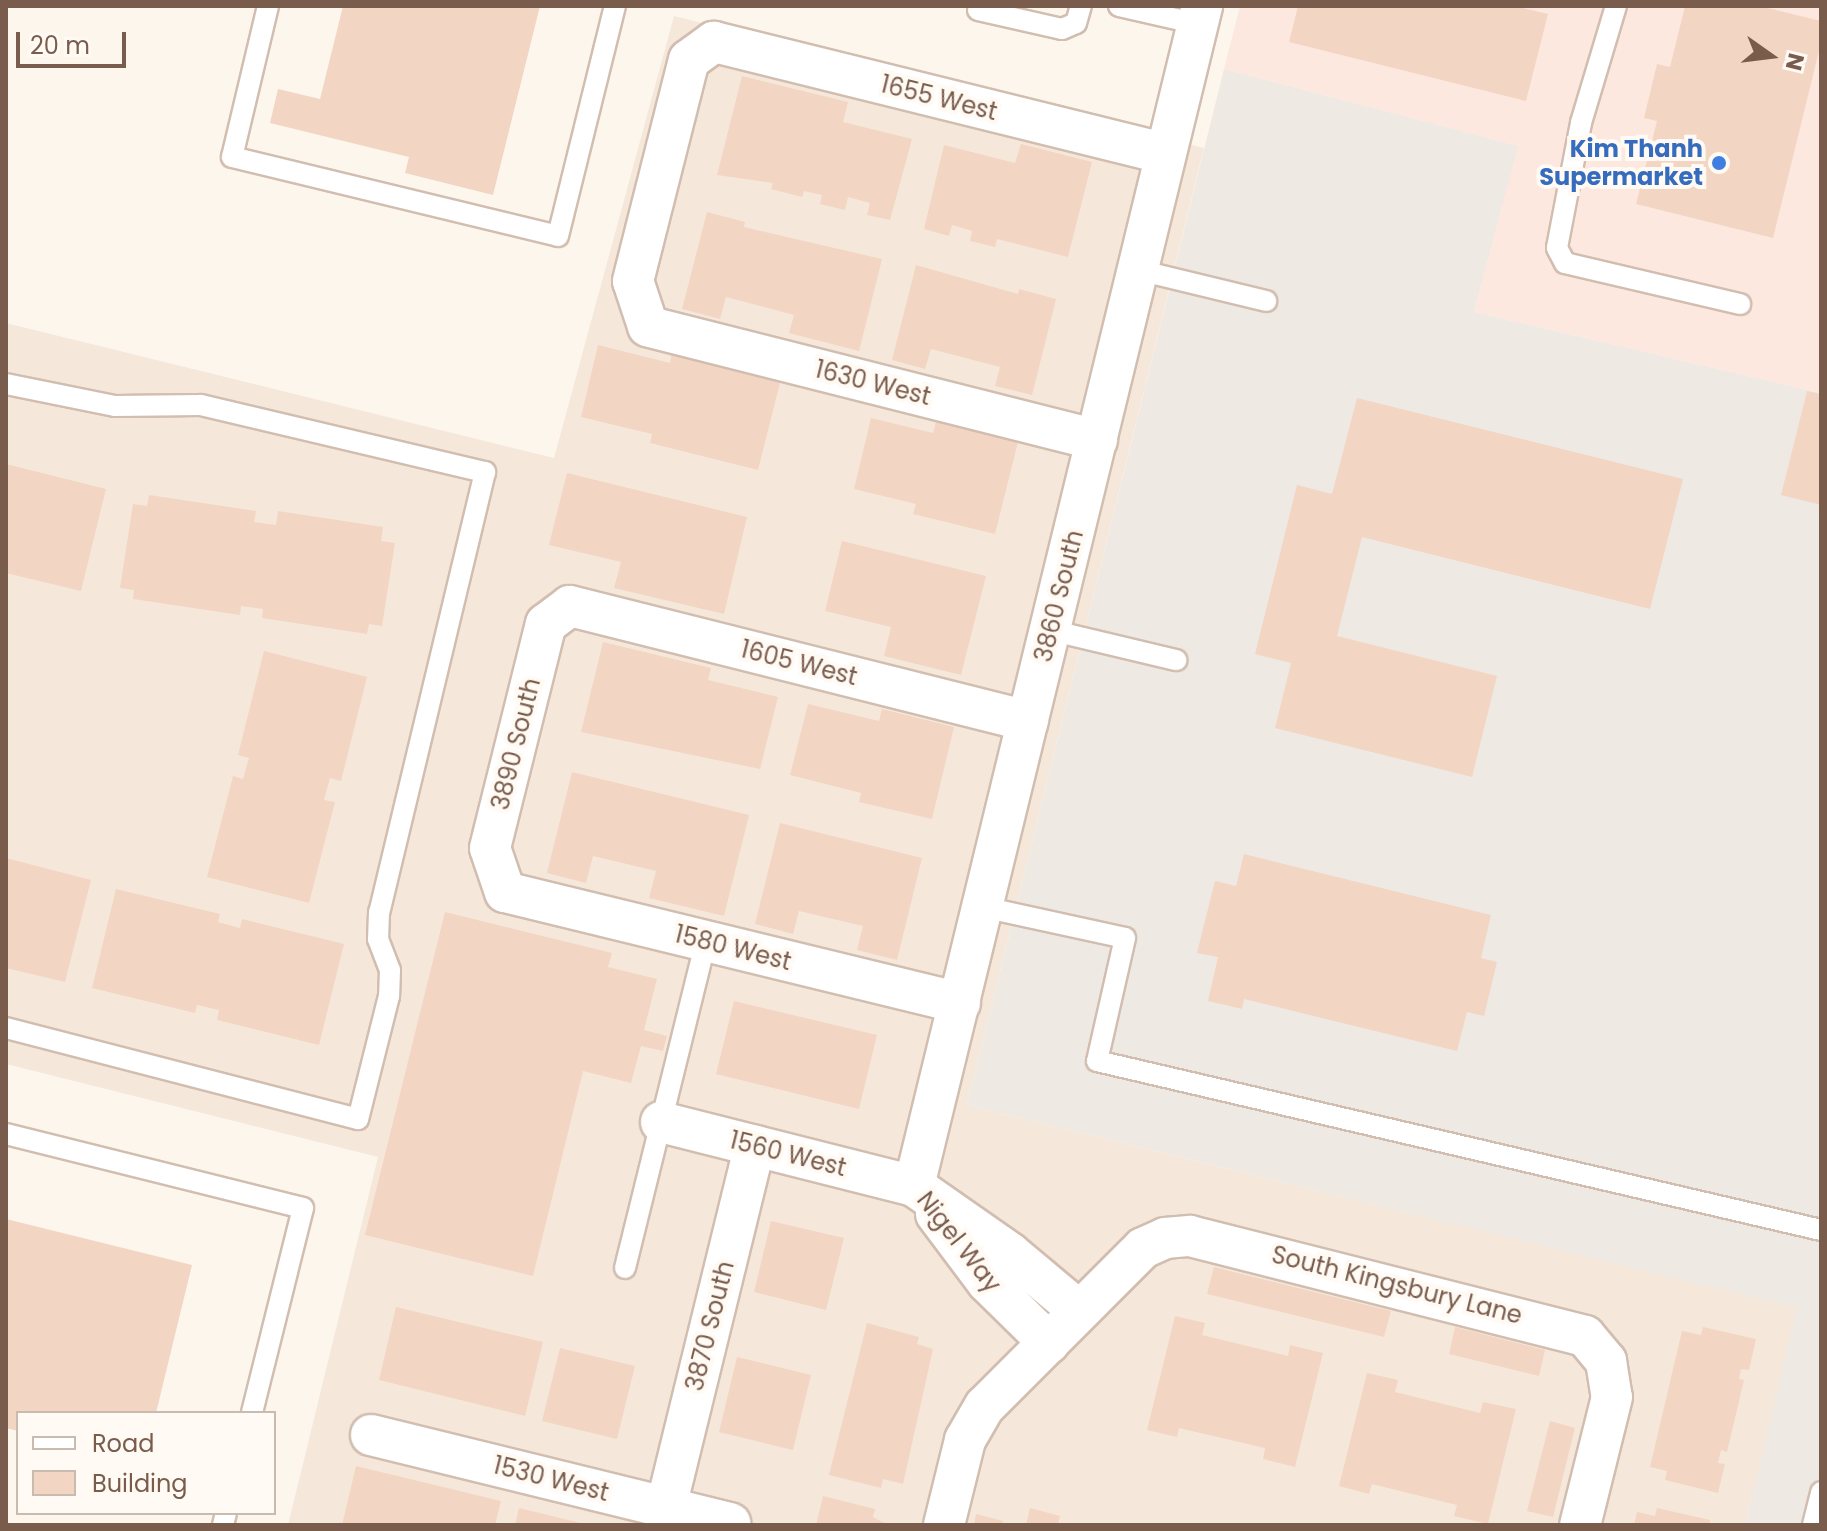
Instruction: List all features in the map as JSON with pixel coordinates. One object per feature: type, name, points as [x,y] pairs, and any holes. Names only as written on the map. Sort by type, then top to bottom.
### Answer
[{"type":"street","name":"3860 South","points":[[914,1186],[1200,15]]},
{"type":"street","name":"1655 West","points":[[648,326],[633,281],[689,60],[714,42],[1165,154]]},
{"type":"street","name":"1630 West","points":[[648,326],[1097,440]]},
{"type":"street","name":"1605 West","points":[[570,606],[1028,721]]},
{"type":"street","name":"3890 South","points":[[505,892],[490,848],[546,624],[570,606]]},
{"type":"street","name":"1580 West","points":[[505,892],[960,1003]]},
{"type":"street","name":"1560 West","points":[[661,1122],[914,1186]]},
{"type":"street","name":"3870 South","points":[[666,1507],[755,1146]]},
{"type":"street","name":"Nigel Way","points":[[914,1186],[1014,1256],[1079,1311]]},
{"type":"street","name":"Nigel Way","points":[[914,1186],[987,1282],[1049,1343]]},
{"type":"street","name":"South Kingsbury Lane","points":[[1079,1311],[1143,1248],[1165,1238],[1190,1236],[1570,1329],[1598,1347],[1612,1378],[1612,1397],[1580,1525]]},
{"type":"street","points":[[944,1525],[972,1424],[1079,1311]]},
{"type":"street","name":"1530 West","points":[[371,1435],[730,1523]]},
{"type":"lane","points":[[268,6],[232,157],[558,236],[615,6]]},
{"type":"lane","points":[[978,10],[1062,29],[1076,23],[1081,6]]},
{"type":"lane","points":[[1119,6],[1200,15]]},
{"type":"lane","points":[[1616,6],[1581,123],[1557,248],[1565,263],[1740,304]]},
{"type":"lane","points":[[1138,270],[1266,301]]},
{"type":"lane","points":[[6,384],[115,406],[201,405],[485,472],[379,912],[378,939],[390,970],[389,996],[358,1119],[6,1028]]},
{"type":"lane","points":[[1050,630],[1176,660]]},
{"type":"lane","points":[[983,907],[1125,938],[1097,1061],[1821,1230]]},
{"type":"lane","points":[[625,1268],[706,941]]},
{"type":"lane","points":[[6,1134],[303,1208],[252,1411]]},
{"type":"lane","points":[[1813,1525],[1821,1492]]},
{"type":"shaded area","points":[[1240,6],[1821,6],[1821,393],[1474,312],[1517,146],[1224,69]]},
{"type":"shaded area","points":[[674,16],[1204,148],[967,1105],[1798,1308],[1745,1525],[288,1525],[378,1157],[6,1064],[6,323],[554,458]]},
{"type":"shaded area","points":[[1224,69],[1518,146],[1474,312],[1821,393],[1821,1525],[1745,1525],[1797,1308],[967,1105]]},
{"type":"building","points":[[343,6],[540,6],[493,195],[405,173],[409,157],[270,123],[278,89],[320,99]]},
{"type":"building","points":[[1298,6],[1514,6],[1548,14],[1526,101],[1289,42]]},
{"type":"building","name":"Kim Thanh Supermarket","points":[[1685,6],[1759,6],[1821,21],[1821,43],[1773,238],[1636,204],[1657,121],[1644,118],[1657,64],[1670,67]]},
{"type":"building","points":[[742,76],[848,102],[843,122],[912,139],[890,220],[867,215],[870,203],[848,197],[845,210],[820,204],[822,195],[804,191],[802,197],[771,189],[773,183],[717,175]]},
{"type":"building","points":[[1021,144],[1092,162],[1068,257],[997,239],[995,247],[970,241],[972,231],[952,225],[949,236],[924,229],[944,145],[1015,163]]},
{"type":"building","points":[[707,212],[745,222],[744,227],[882,259],[859,351],[789,333],[794,315],[726,297],[720,319],[682,309]]},
{"type":"building","points":[[916,265],[1018,294],[1019,289],[1056,299],[1032,395],[995,386],[1000,367],[931,349],[925,369],[892,360]]},
{"type":"building","points":[[598,345],[670,363],[672,352],[781,379],[758,470],[650,443],[652,434],[581,417]]},
{"type":"building","points":[[1807,391],[1821,394],[1821,505],[1781,495]]},
{"type":"building","points":[[1357,398],[1683,479],[1650,609],[1362,537],[1337,636],[1497,676],[1472,777],[1275,728],[1291,663],[1255,654],[1297,485],[1332,494]]},
{"type":"building","points":[[871,418],[933,433],[936,422],[1018,442],[995,534],[913,514],[916,504],[854,489]]},
{"type":"building","points":[[6,464],[106,489],[81,591],[6,573]]},
{"type":"building","points":[[567,473],[747,517],[724,614],[614,588],[621,562],[549,545]]},
{"type":"building","points":[[149,495],[256,511],[254,522],[276,525],[278,511],[383,527],[381,541],[395,543],[382,626],[369,624],[367,634],[262,618],[263,609],[241,606],[240,615],[133,599],[134,590],[120,588],[133,504],[147,506]]},
{"type":"building","points":[[842,541],[986,576],[961,675],[884,656],[891,627],[825,611]]},
{"type":"building","points":[[603,642],[711,668],[708,680],[778,697],[760,769],[581,732]]},
{"type":"building","points":[[264,651],[367,677],[341,781],[330,778],[324,800],[335,802],[309,903],[207,877],[233,776],[243,779],[249,758],[238,755]]},
{"type":"building","points":[[808,704],[879,721],[882,709],[954,727],[932,819],[859,802],[861,793],[790,775]]},
{"type":"building","points":[[572,772],[749,815],[724,916],[649,898],[656,871],[593,856],[586,883],[547,873]]},
{"type":"building","points":[[780,823],[922,858],[897,960],[857,950],[863,926],[799,911],[793,934],[755,924]]},
{"type":"building","points":[[1244,854],[1491,915],[1481,958],[1497,962],[1484,1016],[1467,1012],[1457,1051],[1244,999],[1242,1009],[1208,1001],[1218,957],[1197,953],[1215,881],[1236,886]]},
{"type":"building","points":[[6,858],[91,880],[65,982],[6,968]]},
{"type":"building","points":[[116,889],[220,914],[218,922],[240,928],[242,919],[344,944],[319,1045],[217,1020],[219,1010],[197,1005],[195,1013],[92,988]]},
{"type":"building","points":[[445,912],[612,953],[608,967],[657,979],[644,1030],[667,1036],[663,1051],[641,1046],[631,1083],[583,1071],[533,1276],[365,1235]]},
{"type":"building","points":[[734,1001],[877,1035],[859,1109],[716,1074]]},
{"type":"building","points":[[6,1219],[192,1265],[156,1411],[16,1411],[16,1430],[6,1428]]},
{"type":"building","points":[[771,1221],[844,1238],[826,1310],[754,1292]]},
{"type":"building","points":[[1214,1267],[1391,1311],[1384,1337],[1207,1294]]},
{"type":"building","points":[[396,1307],[543,1342],[525,1416],[379,1380]]},
{"type":"building","points":[[1175,1316],[1205,1323],[1202,1335],[1288,1356],[1290,1345],[1323,1353],[1295,1467],[1263,1459],[1265,1448],[1179,1428],[1177,1437],[1147,1430]]},
{"type":"building","points":[[867,1323],[919,1337],[917,1344],[933,1349],[903,1484],[883,1479],[881,1488],[829,1475]]},
{"type":"building","points":[[1455,1327],[1545,1350],[1539,1376],[1449,1354]]},
{"type":"building","points":[[1703,1327],[1756,1339],[1749,1370],[1741,1369],[1739,1379],[1744,1380],[1727,1452],[1721,1450],[1718,1463],[1725,1464],[1718,1493],[1665,1480],[1667,1471],[1650,1467],[1682,1331],[1701,1335]]},
{"type":"building","points":[[560,1348],[635,1366],[617,1439],[542,1421]]},
{"type":"building","points":[[737,1357],[811,1375],[793,1450],[719,1432]]},
{"type":"building","points":[[1367,1373],[1398,1380],[1395,1392],[1480,1413],[1483,1402],[1516,1409],[1488,1524],[1454,1516],[1457,1505],[1372,1484],[1369,1494],[1339,1486]]},
{"type":"building","points":[[1550,1421],[1575,1428],[1553,1517],[1527,1511]]},
{"type":"building","points":[[356,1466],[501,1501],[495,1525],[342,1525]]},
{"type":"building","points":[[823,1496],[875,1509],[873,1517],[888,1525],[816,1525]]},
{"type":"building","points":[[519,1508],[585,1524],[585,1525],[515,1525]]},
{"type":"building","points":[[1030,1508],[1060,1516],[1058,1525],[1026,1525]]},
{"type":"building","points":[[1657,1508],[1710,1520],[1709,1525],[1634,1525],[1637,1512],[1655,1516]]},
{"type":"building","points":[[976,1514],[1003,1521],[1002,1525],[974,1525]]},
{"type":"place","name":"Kim Thanh Supermarket","points":[[1719,163]]}]
